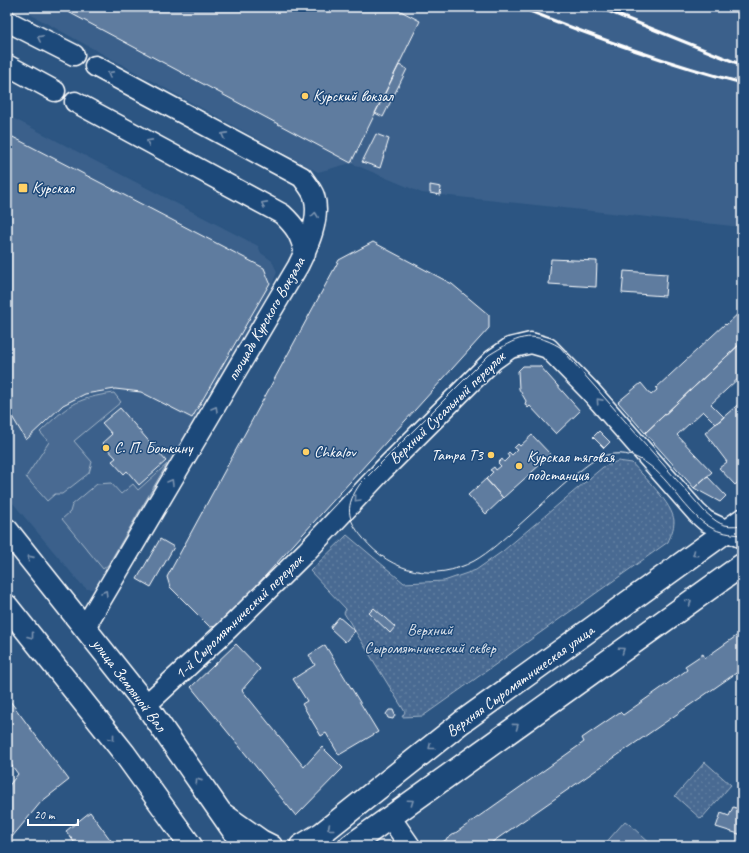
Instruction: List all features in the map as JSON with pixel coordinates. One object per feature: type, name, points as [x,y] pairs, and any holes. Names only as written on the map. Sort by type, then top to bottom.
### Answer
[{"type":"main road","name":"улица Земляной Вал","points":[[7,530],[146,705],[244,846]]},
{"type":"main road","name":"Верхняя Сыромятническая улица","points":[[301,846],[321,834],[462,722],[737,530]]},
{"type":"main road","points":[[350,846],[742,565]]},
{"type":"main road","points":[[7,606],[124,753],[191,846]]},
{"type":"main road","points":[[221,813],[261,841],[271,846]]},
{"type":"street","points":[[7,21],[74,55]]},
{"type":"street","points":[[7,65],[55,91]]},
{"type":"street","points":[[95,66],[302,177],[314,195],[316,212],[305,253]]},
{"type":"street","name":"площадь Курского Вокзала","points":[[75,102],[282,214],[294,225],[301,239],[305,253],[85,627]]},
{"type":"street","name":"Верхний Сусальный переулок","points":[[331,527],[383,470],[493,360],[510,348],[531,343],[548,348],[570,368],[697,513],[706,521],[737,530]]},
{"type":"street","name":"1-й Сыромятнический переулок","points":[[146,705],[238,619],[331,527]]},
{"type":"street","points":[[390,817],[410,846]]},
{"type":"shaded area","points":[[17,7],[742,7],[742,227],[422,193],[351,163],[318,172]]},
{"type":"shaded area","points":[[7,115],[258,246],[261,253],[272,261],[277,272],[270,290],[112,567],[97,588],[94,589],[87,589],[80,583],[7,496]]},
{"type":"green space","points":[[114,393],[121,402],[74,441],[92,462],[89,473],[62,494],[55,494],[47,501],[26,477],[49,442],[40,432],[73,405],[90,398]]},
{"type":"green space","name":"Верхний Сыромятнический сквер","points":[[618,461],[632,463],[657,490],[669,507],[674,521],[673,529],[668,542],[423,716],[402,717],[405,712],[344,613],[346,609],[310,571],[347,535],[404,583],[444,581],[476,570],[503,551],[603,467]]},
{"type":"green space","points":[[167,464],[108,565],[103,569],[62,519],[70,512],[72,505],[97,484],[111,483],[121,494],[133,484],[138,490]]},
{"type":"green space","points":[[705,762],[731,785],[701,819],[675,796]]},
{"type":"green space","points":[[625,821],[629,824],[653,846],[603,846]]},
{"type":"building","name":"Курский вокзал","points":[[59,7],[393,7],[420,21],[351,163]]},
{"type":"building","points":[[399,65],[407,69],[383,117],[375,113]]},
{"type":"building","points":[[7,134],[264,268],[270,283],[192,418],[141,392],[115,389],[85,394],[63,405],[26,440],[7,408]]},
{"type":"building","points":[[376,134],[389,139],[380,168],[362,162]]},
{"type":"building","points":[[430,185],[441,187],[440,195],[430,193]]},
{"type":"building","name":"Chkalov","points":[[373,242],[452,284],[489,315],[489,328],[220,626],[210,627],[170,587],[167,577],[339,260]]},
{"type":"building","points":[[551,259],[597,261],[596,287],[549,284]]},
{"type":"building","points":[[624,271],[667,274],[665,296],[622,293]]},
{"type":"building","points":[[742,310],[742,342],[645,433],[618,402],[641,383],[651,395],[657,390],[656,388]]},
{"type":"building","points":[[742,342],[742,375],[711,404],[724,417],[716,424],[703,411],[677,435],[712,472],[694,488],[645,433]]},
{"type":"building","points":[[523,366],[540,366],[580,411],[556,434],[530,406],[528,408],[525,404],[526,401],[519,389],[518,371]]},
{"type":"building","points":[[742,401],[742,479],[735,485],[719,468],[727,462],[705,433]]},
{"type":"building","points":[[120,408],[166,461],[139,485],[127,471],[124,474],[112,461],[116,458],[102,443],[112,434],[102,423]]},
{"type":"building","points":[[599,431],[610,442],[604,448],[593,437]]},
{"type":"building","name":"Курская тяговая подстанция","points":[[532,435],[551,455],[503,498],[486,479],[493,472],[490,470],[494,467],[496,470],[501,466],[498,463],[502,459],[504,462],[509,457],[507,454],[509,452],[512,455],[517,450],[514,448],[518,444],[520,446]]},
{"type":"building","points":[[707,476],[726,496],[720,502],[694,488]]},
{"type":"building","points":[[486,479],[503,498],[486,514],[468,495]]},
{"type":"building","points":[[160,539],[174,547],[151,587],[137,579]]},
{"type":"building","points":[[374,608],[395,627],[390,633],[369,613]]},
{"type":"building","points":[[339,617],[355,631],[345,642],[330,628]]},
{"type":"building","points":[[742,632],[742,669],[491,843],[494,846],[437,846],[584,742],[582,738],[620,712],[623,715],[687,670],[685,666],[703,654],[705,658]]},
{"type":"building","points":[[236,644],[260,669],[242,690],[304,767],[322,747],[343,768],[296,816],[191,687]]},
{"type":"building","points":[[325,645],[378,732],[339,755],[326,733],[321,736],[302,704],[307,701],[293,679],[315,665],[309,655]]},
{"type":"building","points":[[7,697],[69,780],[41,802],[7,843],[7,788],[18,774],[7,759]]},
{"type":"building","points":[[389,710],[393,710],[395,715],[393,719],[388,718],[386,714]]},
{"type":"building","points":[[733,807],[742,810],[742,835],[716,827],[721,813],[729,816]]},
{"type":"building","points":[[90,812],[115,846],[77,846],[66,831]]},
{"type":"tram line","points":[[742,525],[730,526],[721,524],[704,511],[560,347],[549,341],[531,337],[516,340],[489,355],[360,484],[350,505],[353,524],[357,531],[374,550],[400,566],[429,572],[444,571],[474,561],[486,554],[576,474],[603,456],[620,454],[631,456],[651,466],[660,474],[692,512],[706,525],[721,532],[742,535]]},
{"type":"railway","points":[[520,7],[630,49],[742,83]]},
{"type":"railway","points":[[598,7],[742,65]]},
{"type":"place","name":"Курский вокзал","points":[[305,96]]},
{"type":"place","name":"Курская","points":[[23,188]]},
{"type":"place","name":"С. П. Боткину","points":[[106,448]]},
{"type":"place","name":"Chkalov","points":[[306,452]]},
{"type":"place","name":"Татра T3","points":[[491,455]]},
{"type":"place","name":"Курская тяговая подстанция","points":[[519,466]]}]
